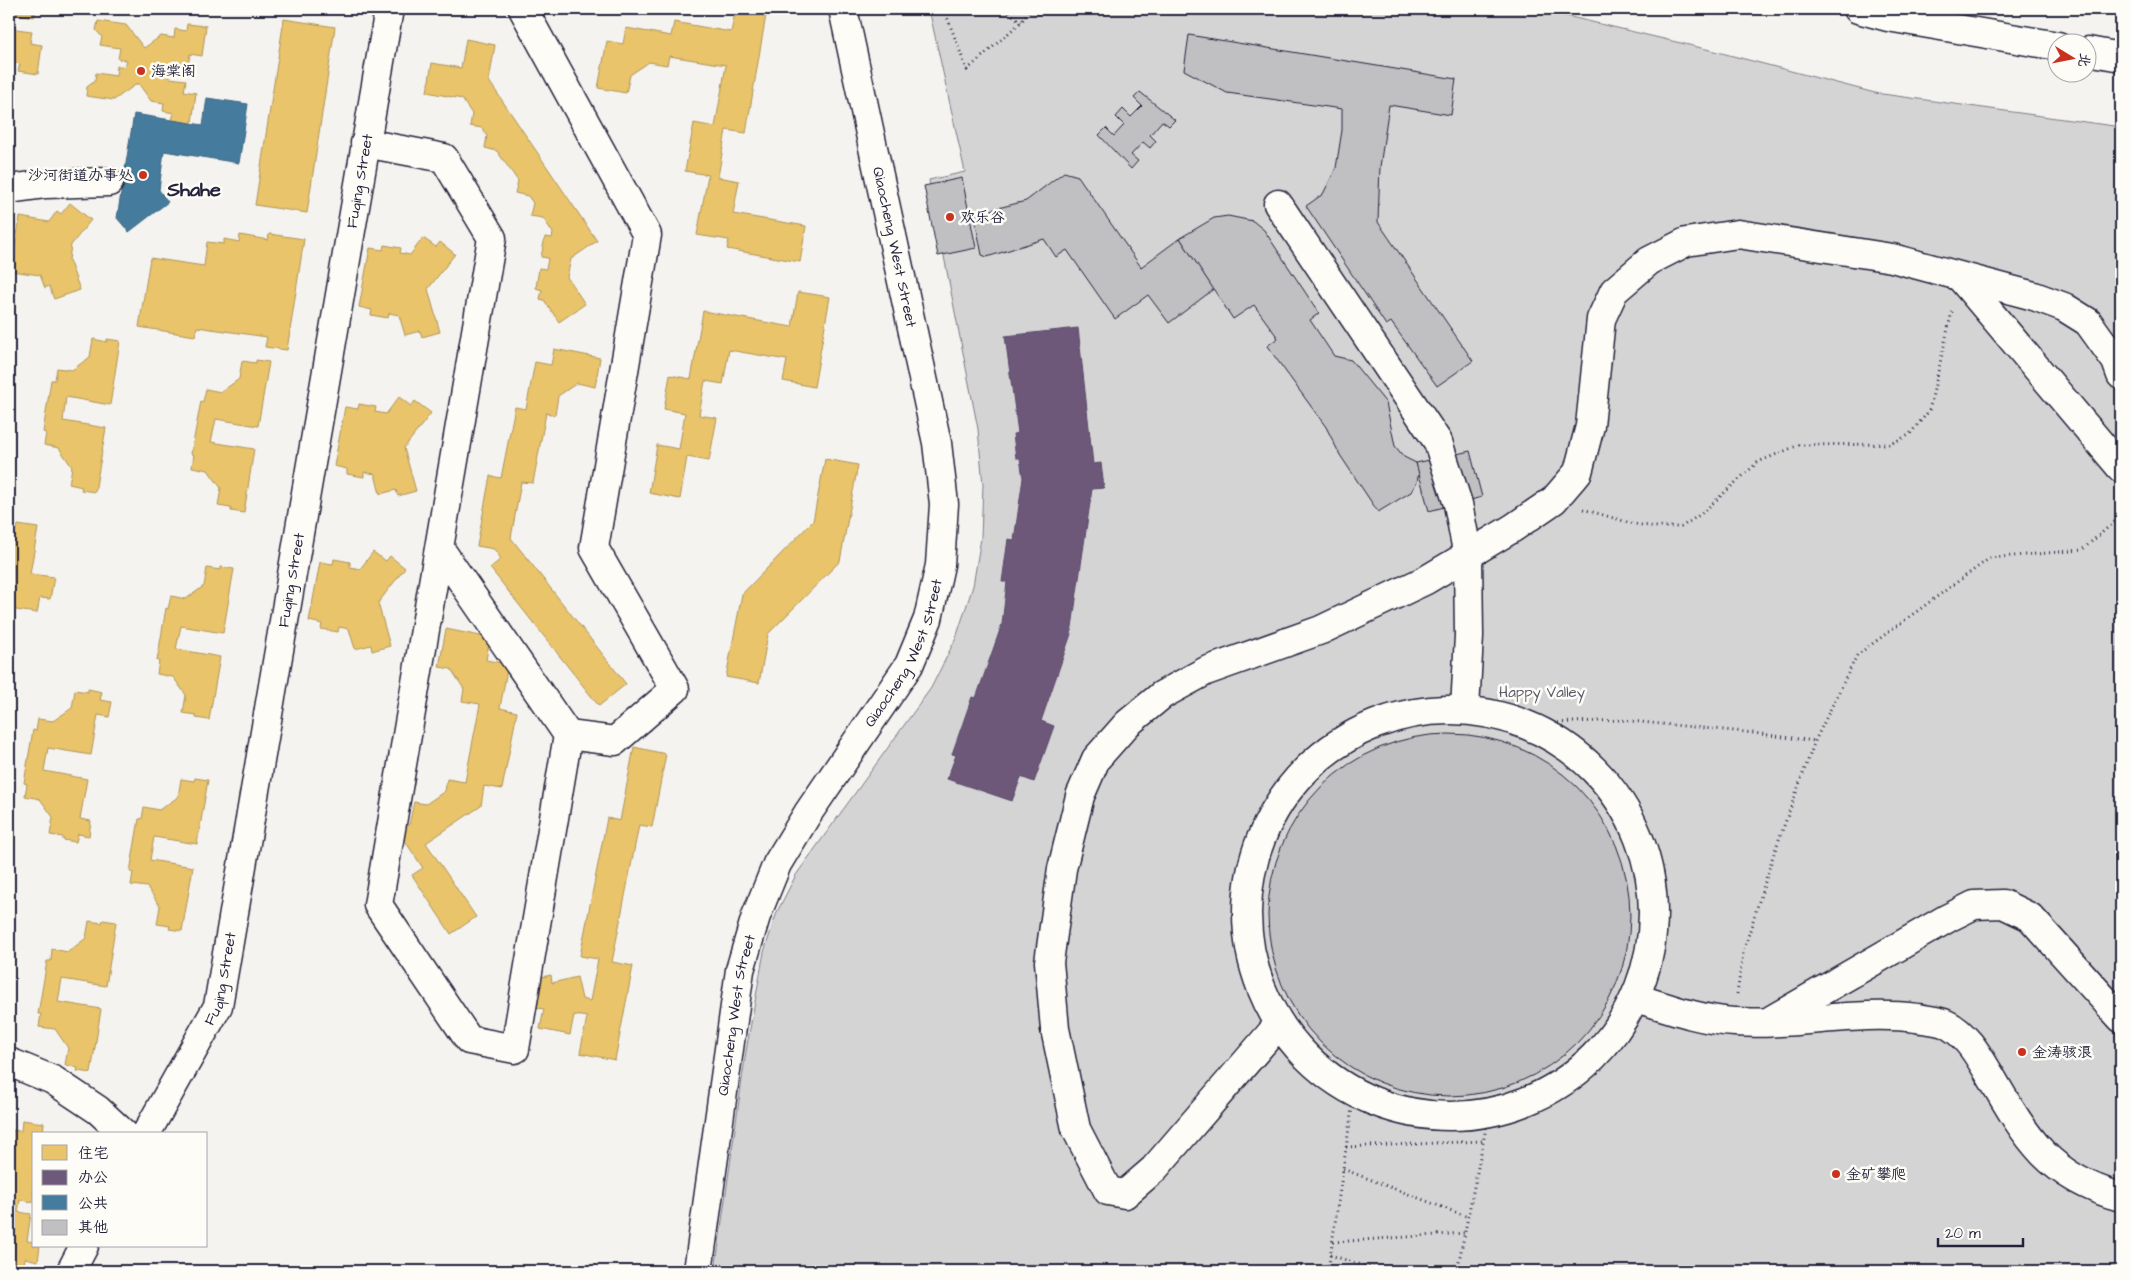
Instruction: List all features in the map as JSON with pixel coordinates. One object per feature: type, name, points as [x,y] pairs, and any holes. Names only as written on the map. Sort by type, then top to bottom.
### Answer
[{"type":"street","name":"Fuqing Street","points":[[147,1132],[218,1006],[389,9]]},
{"type":"street","points":[[522,9],[647,235],[594,548],[675,689],[616,741],[568,735]]},
{"type":"street","name":"Qiaocheng West Street","points":[[698,1271],[740,970],[756,916],[777,864],[803,821],[909,665],[928,618],[940,565],[944,504],[937,443],[843,9]]},
{"type":"street","points":[[1858,9],[1888,17],[2048,44]]},
{"type":"street","points":[[2098,53],[2121,57]]},
{"type":"street","points":[[365,143],[444,158],[492,238],[378,905],[469,1040],[515,1048],[568,735],[440,549]]},
{"type":"street","points":[[9,189],[46,184],[108,182]]},
{"type":"street","points":[[1278,204],[1438,442],[1458,504],[1468,556],[1469,636],[1465,709]]},
{"type":"street","points":[[1279,1024],[1154,1169],[1125,1194],[1108,1191],[1076,1129],[1055,1028],[1049,962],[1062,869],[1080,796],[1096,760],[1127,724],[1162,695],[1206,671],[1329,626],[1426,580],[1513,528],[1554,500],[1578,472],[1590,426],[1601,319],[1614,291],[1649,261],[1686,242],[1738,234],[1892,258],[2034,296],[2064,307],[2088,322],[2116,362],[2121,374]]},
{"type":"street","points":[[1960,276],[2121,468]]},
{"type":"street","points":[[1465,709],[1528,724],[1583,758],[1625,808],[1649,869],[1652,934],[1636,998],[1601,1050],[1553,1090],[1489,1113],[1448,1118],[1399,1111],[1354,1094],[1312,1064],[1279,1024],[1256,973],[1247,917],[1253,861],[1275,809],[1310,765],[1356,732],[1409,713],[1465,709]]},
{"type":"street","points":[[1768,1023],[1948,918],[1974,905],[2003,904],[2030,916],[2121,1018]]},
{"type":"street","points":[[1636,998],[1688,1014],[1734,1022],[1768,1023],[1898,1016],[1946,1024],[1961,1034],[1978,1054],[2021,1129],[2047,1159],[2076,1180],[2096,1190],[2121,1197]]},
{"type":"street","points":[[9,1062],[53,1080],[98,1110],[122,1132]]},
{"type":"street","points":[[71,1271],[83,1248]]},
{"type":"path","points":[[944,9],[967,70],[1021,22],[1031,9]]},
{"type":"path","points":[[1005,9],[1021,22]]},
{"type":"path","points":[[1554,500],[1634,524],[1657,527],[1681,527],[1701,514],[1758,462],[1799,446],[1890,444],[1909,435],[1929,411],[1960,276]]},
{"type":"path","points":[[1734,1022],[1743,953],[1773,856],[1815,741],[1857,655],[1990,558],[2082,550],[2121,516]]},
{"type":"path","points":[[1528,724],[1620,720],[1815,741]]},
{"type":"path","points":[[1328,1271],[1354,1094]]},
{"type":"path","points":[[1457,1271],[1489,1113]]},
{"type":"path","points":[[1346,1148],[1483,1142]]},
{"type":"path","points":[[1343,1168],[1468,1218]]},
{"type":"path","points":[[1333,1242],[1465,1233]]},
{"type":"path","points":[[1330,1255],[1381,1271]]},
{"type":"green space","name":"Happy Valley","points":[[929,9],[1537,9],[1710,50],[1875,93],[2121,127],[2121,1271],[715,1271],[746,1051],[764,952],[777,912],[796,875],[931,688],[956,638],[973,586],[981,538],[983,485],[978,429],[929,180],[965,172]]},
{"type":"building: 住宅","points":[[9,9],[36,9],[34,17],[18,14],[9,20]]},
{"type":"building: 住宅","points":[[736,9],[767,9],[746,133],[726,130],[718,177],[739,181],[733,214],[806,226],[800,262],[727,249],[729,240],[697,235],[708,175],[685,171],[694,123],[715,127],[726,65],[669,56],[667,65],[649,62],[630,75],[626,93],[598,88],[607,41],[623,44],[626,28],[671,36],[674,22],[731,32]]},
{"type":"building: 住宅","points":[[284,19],[335,27],[307,213],[255,205]]},
{"type":"building: 住宅","points":[[9,20],[16,29],[32,31],[30,43],[42,45],[38,74],[18,71],[20,64],[9,62]]},
{"type":"building: 住宅","name":"海棠阁","points":[[98,21],[126,25],[144,48],[161,36],[174,38],[175,29],[186,31],[187,24],[206,26],[202,56],[190,54],[188,66],[172,63],[164,69],[170,78],[186,80],[184,91],[196,93],[192,123],[172,120],[174,113],[163,111],[164,103],[151,101],[138,83],[114,100],[86,96],[87,87],[95,81],[96,73],[116,76],[117,66],[125,67],[127,60],[118,59],[120,48],[100,45],[102,37],[96,30]]},
{"type":"building: 住宅","points":[[466,39],[495,45],[489,81],[597,241],[571,259],[567,277],[585,304],[559,322],[544,300],[540,299],[542,290],[536,288],[539,268],[546,269],[547,264],[548,258],[541,257],[545,237],[552,238],[553,233],[543,218],[530,216],[533,203],[528,196],[515,193],[518,181],[497,151],[485,148],[487,136],[482,128],[470,126],[472,114],[462,99],[427,92],[432,63],[461,68]]},
{"type":"building: 住宅","points":[[70,203],[91,220],[71,245],[69,260],[80,290],[54,299],[49,286],[45,288],[40,275],[11,271],[20,217],[49,222],[57,211],[61,214]]},
{"type":"building: 住宅","points":[[269,234],[304,239],[287,350],[265,347],[267,337],[197,327],[195,336],[139,327],[150,258],[204,266],[207,242],[224,244],[224,239],[239,242],[240,235],[268,240]]},
{"type":"building: 住宅","points":[[423,238],[436,247],[440,242],[455,254],[428,289],[440,332],[422,337],[420,331],[405,335],[399,315],[389,313],[388,318],[371,315],[372,310],[359,307],[370,248],[383,250],[384,245],[401,248],[400,253],[410,255]]},
{"type":"building: 住宅","points":[[798,292],[830,297],[814,387],[783,381],[787,360],[729,350],[723,384],[705,381],[699,415],[717,418],[709,461],[687,457],[680,499],[649,493],[657,445],[679,449],[685,413],[664,409],[670,375],[691,379],[703,311],[792,327]]},
{"type":"building: 住宅","points":[[93,339],[107,342],[107,339],[120,341],[110,405],[66,397],[63,421],[106,428],[95,492],[81,490],[82,487],[69,484],[72,467],[59,448],[44,445],[46,433],[43,432],[51,380],[55,380],[57,368],[72,370],[90,357]]},
{"type":"building: 住宅","points":[[554,349],[600,358],[595,387],[577,383],[558,396],[555,415],[546,413],[533,483],[521,482],[511,538],[626,684],[599,706],[490,568],[501,559],[494,549],[477,546],[490,476],[501,478],[515,407],[526,409],[535,362],[551,365]]},
{"type":"building: 住宅","points":[[256,360],[269,362],[258,426],[216,419],[211,442],[254,449],[244,513],[218,506],[221,488],[208,470],[192,467],[194,455],[191,454],[201,401],[203,402],[206,389],[221,392],[239,379],[242,361],[256,363]]},
{"type":"building: 住宅","points":[[399,397],[411,406],[415,401],[431,413],[404,448],[416,491],[398,496],[396,490],[380,494],[375,474],[364,472],[364,477],[347,474],[347,469],[334,466],[345,407],[358,409],[359,404],[376,407],[375,412],[386,414]]},
{"type":"building: 住宅","points":[[825,459],[858,465],[840,561],[768,634],[759,683],[726,677],[742,594],[813,521]]},
{"type":"building: 住宅","points":[[18,525],[38,528],[30,574],[54,577],[50,599],[40,598],[37,613],[9,609],[9,528],[17,529]]},
{"type":"building: 住宅","points":[[373,552],[386,561],[390,556],[405,568],[378,603],[390,646],[372,651],[371,645],[355,649],[349,629],[339,627],[338,632],[321,629],[322,624],[309,621],[320,562],[333,564],[334,559],[350,562],[350,567],[360,569]]},
{"type":"building: 住宅","points":[[221,567],[234,569],[223,633],[181,626],[176,649],[220,657],[209,720],[183,713],[186,695],[173,677],[157,674],[159,661],[157,661],[166,608],[168,609],[171,596],[186,599],[204,586],[207,568],[221,570]]},
{"type":"building: 住宅","points":[[446,629],[490,638],[486,660],[508,664],[500,708],[517,712],[502,789],[484,786],[481,806],[426,843],[476,917],[451,934],[412,875],[423,868],[399,832],[409,825],[414,802],[426,804],[445,791],[447,779],[465,782],[480,704],[462,701],[464,689],[451,669],[439,667]]},
{"type":"building: 住宅","points":[[88,689],[102,692],[100,700],[112,702],[109,717],[98,715],[91,755],[48,748],[44,771],[87,779],[80,819],[91,821],[89,836],[78,834],[76,842],[50,835],[53,817],[40,799],[25,796],[27,784],[24,783],[33,730],[36,731],[38,719],[53,721],[72,708],[75,690],[88,692]]},
{"type":"building: 住宅","points":[[634,747],[666,754],[652,827],[639,825],[612,962],[633,966],[615,1060],[580,1053],[587,1017],[574,1015],[570,1035],[540,1029],[544,1009],[537,1008],[540,991],[537,978],[551,975],[552,983],[577,977],[582,999],[590,1001],[598,959],[580,956],[607,818],[620,821]]},
{"type":"building: 住宅","points":[[195,778],[208,780],[197,844],[154,837],[150,860],[193,867],[182,931],[169,929],[170,926],[157,924],[160,906],[147,887],[131,885],[133,872],[130,872],[139,819],[142,819],[144,807],[159,810],[178,797],[181,779],[194,781]]},
{"type":"building: 住宅","points":[[103,920],[116,922],[106,986],[62,979],[58,1002],[101,1009],[91,1073],[77,1071],[78,1068],[65,1065],[68,1048],[55,1029],[39,1027],[41,1014],[38,1014],[47,961],[51,961],[52,949],[68,952],[86,938],[89,921],[102,923]]},
{"type":"building: 住宅","points":[[22,1120],[44,1123],[43,1132],[32,1132],[32,1202],[20,1200],[18,1212],[31,1214],[27,1241],[32,1242],[32,1248],[40,1248],[38,1261],[25,1258],[23,1271],[9,1271],[9,1130],[21,1131]]},
{"type":"building: 办公","points":[[1078,328],[1093,464],[1101,463],[1104,488],[1092,489],[1071,634],[1041,721],[1054,726],[1034,782],[1021,777],[1012,801],[947,779],[956,755],[952,754],[972,697],[976,698],[1002,624],[1007,582],[1002,582],[1008,539],[1014,540],[1023,478],[1020,458],[1016,458],[1013,434],[1018,433],[1005,336]]},
{"type":"building: 公共","points":[[207,98],[248,104],[239,163],[164,151],[159,190],[168,202],[129,232],[117,218],[134,114],[203,125]]},
{"type":"building: 其他","points":[[1189,35],[1456,79],[1451,115],[1389,105],[1380,167],[1378,222],[1473,361],[1437,386],[1391,322],[1386,325],[1306,206],[1323,194],[1336,168],[1342,130],[1342,109],[1227,93],[1184,70]]},
{"type":"building: 其他","points":[[1140,92],[1175,120],[1169,126],[1162,121],[1150,135],[1156,141],[1150,148],[1143,142],[1131,155],[1138,161],[1131,169],[1099,135],[1106,128],[1114,136],[1124,125],[1116,117],[1123,109],[1131,117],[1142,106],[1134,98]]},
{"type":"building: 其他","points":[[1064,172],[1078,176],[1141,267],[1180,238],[1214,289],[1169,323],[1148,295],[1115,319],[1067,250],[1056,257],[1044,239],[987,257],[982,255],[974,214],[1026,201]]},
{"type":"building: 其他","name":"欢乐谷","points":[[962,178],[976,248],[938,256],[924,186]]},
{"type":"building: 其他","points":[[1228,216],[1253,221],[1264,230],[1319,313],[1310,320],[1334,356],[1351,360],[1386,403],[1395,446],[1404,457],[1416,463],[1419,472],[1417,482],[1411,492],[1378,512],[1340,455],[1326,427],[1267,346],[1278,338],[1254,305],[1233,319],[1180,238],[1214,218]]},
{"type":"building: 其他","points":[[1470,451],[1482,497],[1429,511],[1416,463]]},
{"type":"building: 其他","points":[[1449,734],[1484,737],[1518,748],[1550,764],[1577,787],[1600,814],[1616,846],[1627,880],[1630,915],[1627,950],[1616,984],[1600,1016],[1577,1043],[1550,1066],[1518,1082],[1484,1093],[1449,1096],[1414,1093],[1380,1082],[1348,1066],[1321,1043],[1298,1016],[1282,984],[1271,950],[1268,915],[1271,880],[1282,846],[1298,814],[1321,787],[1348,764],[1380,748],[1414,737]]},
{"type":"place","name":"海棠阁","points":[[141,71]]},
{"type":"place","name":"沙河街道办事处","points":[[143,175]]},
{"type":"place","name":"欢乐谷","points":[[950,217]]},
{"type":"place","name":"金涛骇浪","points":[[2022,1052]]},
{"type":"place","name":"金矿攀爬","points":[[1836,1174]]},
{"type":"district","name":"Shahe","points":[[194,189]]}]
